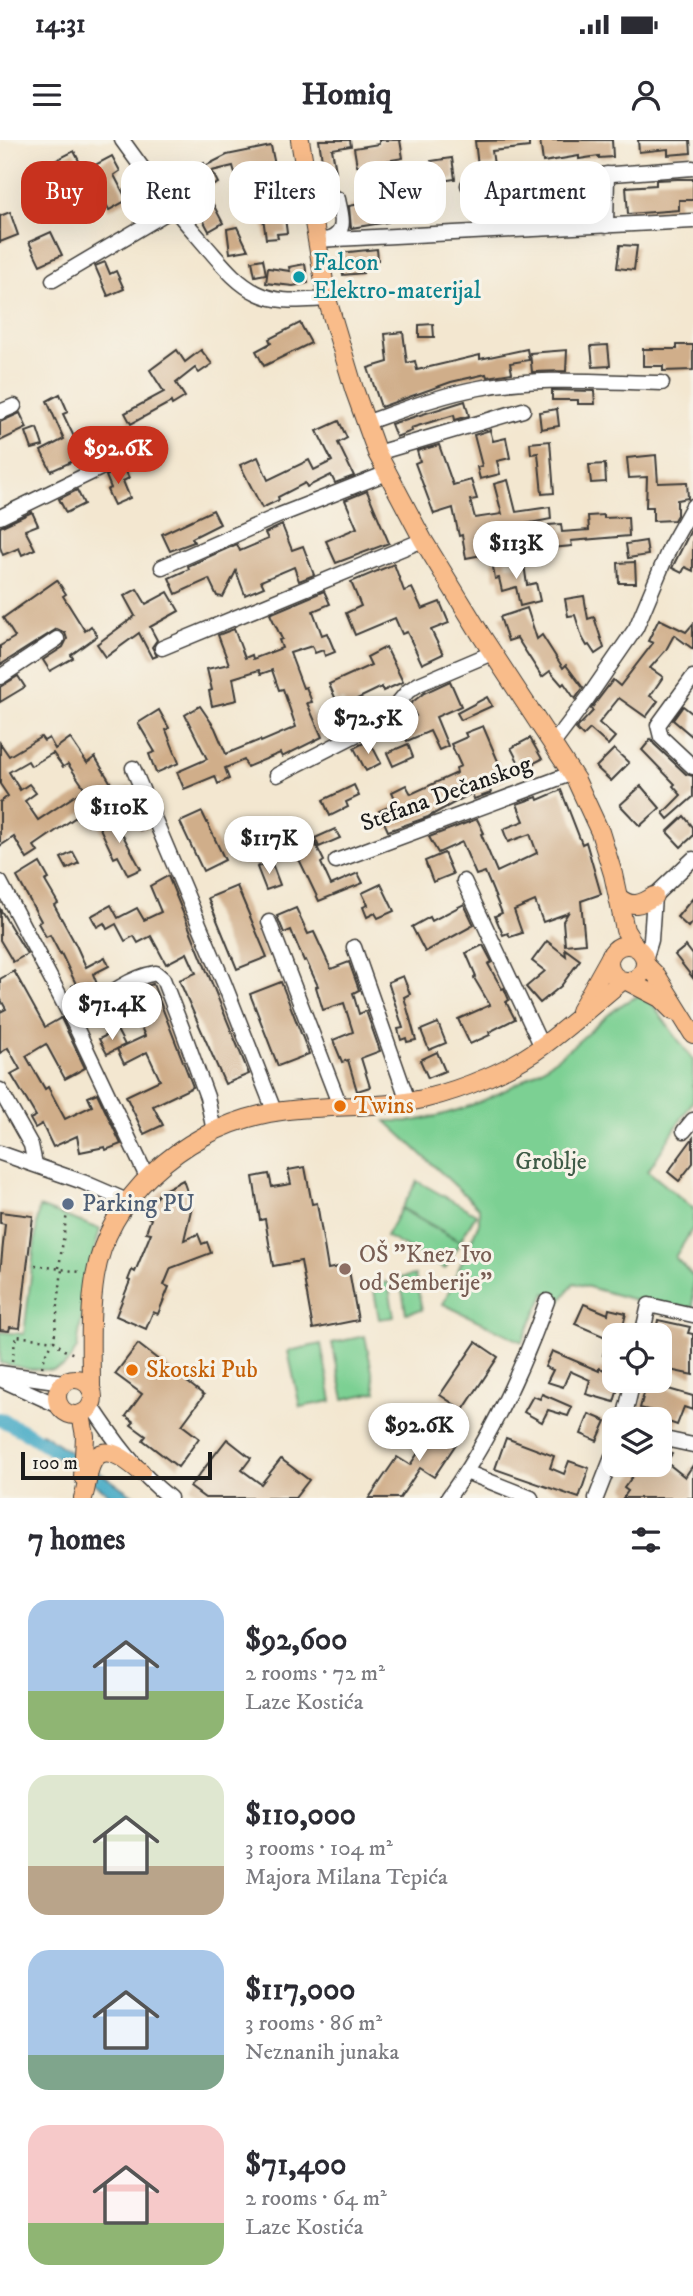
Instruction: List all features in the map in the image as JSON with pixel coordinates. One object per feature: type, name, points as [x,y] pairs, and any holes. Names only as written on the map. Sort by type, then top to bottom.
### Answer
[{"type":"main road","name":"Stefana Dečanskog","points":[[300,140],[304,161]]},
{"type":"main road","name":"Stefana Dečanskog","points":[[318,224],[322,239],[327,299],[377,453],[423,540],[492,653],[573,773],[600,832],[613,874]]},
{"type":"main road","points":[[613,874],[625,930],[689,1028]]},
{"type":"main road","points":[[613,874],[610,969],[624,981],[660,998],[689,1028]]},
{"type":"main road","points":[[618,897],[626,903],[639,904],[654,896]]},
{"type":"main road","points":[[575,1020],[611,956],[620,946],[641,955]]},
{"type":"main road","points":[[79,1407],[92,1327],[95,1274],[110,1233],[127,1202],[147,1177],[175,1153],[214,1131],[258,1115],[408,1101],[457,1089],[542,1047],[624,981],[639,977],[641,955]]},
{"type":"main road","points":[[79,1407],[57,1393],[80,1356],[92,1327]]},
{"type":"main road","points":[[66,1381],[82,1380],[79,1407],[88,1458],[83,1498]]},
{"type":"main road","points":[[88,1458],[112,1452],[121,1455],[141,1472]]},
{"type":"street","points":[[122,140],[138,161]]},
{"type":"street","points":[[610,174],[693,167]]},
{"type":"street","points":[[322,239],[339,233],[343,226],[340,210]]},
{"type":"street","points":[[322,239],[693,222]]},
{"type":"street","points":[[53,279],[147,224]]},
{"type":"street","points":[[186,224],[223,266],[258,294],[283,300],[327,299]]},
{"type":"street","points":[[366,423],[410,407],[481,387],[559,380],[662,383]]},
{"type":"street","points":[[377,453],[523,410]]},
{"type":"street","points":[[0,517],[117,460]]},
{"type":"street","points":[[162,567],[387,473]]},
{"type":"street","points":[[553,744],[636,628],[670,547],[693,506]]},
{"type":"street","points":[[162,648],[423,540]]},
{"type":"street","points":[[0,677],[57,639]]},
{"type":"street","points":[[277,775],[383,721],[408,691],[419,684],[492,653]]},
{"type":"street","points":[[693,677],[658,725],[661,737],[693,767]]},
{"type":"street","points":[[133,768],[195,913],[275,1113]]},
{"type":"street","name":"Stefana Dečanskog","points":[[336,862],[573,773]]},
{"type":"street","points":[[641,955],[651,940],[654,896],[693,859]]},
{"type":"street","points":[[464,881],[542,1047]]},
{"type":"street","points":[[0,882],[73,1021],[147,1177]]},
{"type":"street","points":[[269,922],[340,1106]]},
{"type":"street","points":[[354,947],[408,1101]]},
{"type":"street","points":[[73,1021],[116,990],[148,974],[156,973],[163,979],[208,1097],[214,1131]]},
{"type":"street","points":[[0,1090],[32,1145],[34,1164]]},
{"type":"street","points":[[0,1153],[104,1190],[127,1202]]},
{"type":"street","points":[[448,1498],[466,1472],[527,1357],[547,1301]]},
{"type":"street","points":[[645,1323],[649,1305],[693,1315]]},
{"type":"street","points":[[6,1370],[66,1381]]},
{"type":"street","points":[[0,1379],[79,1407],[101,1434],[170,1498]]},
{"type":"street","points":[[672,1441],[693,1445]]},
{"type":"street","points":[[466,1472],[531,1498]]},
{"type":"street","points":[[596,1498],[604,1477]]},
{"type":"path","points":[[41,1373],[46,1353],[54,1341],[68,1206]]},
{"type":"path","points":[[35,1265],[95,1274]]},
{"type":"path","points":[[6,1370],[16,1336],[54,1341],[64,1350],[80,1356]]},
{"type":"green space","name":"Groblje","points":[[638,996],[652,1004],[693,1060],[693,1101],[648,1171],[693,1208],[693,1228],[675,1257],[693,1276],[693,1308],[642,1302],[574,1283],[560,1302],[545,1293],[522,1342],[443,1304],[479,1223],[479,1208],[386,1121],[415,1121],[440,1115],[501,1092],[539,1071],[612,1012]]},
{"type":"green space","points":[[417,1181],[476,1214],[460,1241],[402,1208]]},
{"type":"green space","points":[[39,1207],[100,1229],[87,1281],[77,1348],[63,1367],[53,1370],[28,1369],[0,1363],[0,1332],[24,1334]]},
{"type":"green space","points":[[401,1209],[460,1242],[445,1269],[386,1236]]},
{"type":"green space","points":[[415,1275],[422,1310],[406,1313],[400,1278]]},
{"type":"green space","points":[[388,1282],[394,1317],[379,1319],[373,1285]]},
{"type":"green space","points":[[365,1336],[376,1392],[344,1399],[332,1343]]},
{"type":"green space","points":[[321,1344],[332,1401],[300,1407],[288,1351]]},
{"type":"water","points":[[42,1433],[137,1498],[115,1498],[36,1443]]},
{"type":"building","points":[[319,140],[350,140],[351,146],[332,149],[334,161],[322,161]]},
{"type":"building","points":[[379,140],[400,140],[403,158],[356,161],[354,148],[379,144]]},
{"type":"building","points":[[529,140],[529,147],[492,151],[493,161],[477,161],[475,141]]},
{"type":"building","points":[[540,140],[612,140],[613,157],[579,159],[579,156],[543,161]]},
{"type":"building","points":[[638,140],[690,140],[691,153],[668,155],[668,149],[639,152]]},
{"type":"building","points":[[271,146],[274,161],[229,161],[229,167],[215,170],[215,161],[227,155]]},
{"type":"building","points":[[74,151],[79,161],[55,161]]},
{"type":"building","points":[[112,156],[120,171],[114,175],[121,188],[121,203],[109,210],[107,161],[103,161]]},
{"type":"building","points":[[452,158],[455,179],[446,180],[446,161],[431,161]]},
{"type":"building","points":[[693,179],[693,200],[679,200],[679,210],[628,214],[626,187],[656,185],[656,180]]},
{"type":"building","points":[[354,205],[354,224],[376,224],[351,228],[349,206]]},
{"type":"building","points":[[215,208],[223,223],[209,231],[205,224],[215,224]]},
{"type":"building","points":[[10,212],[18,235],[0,242],[0,216]]},
{"type":"building","points":[[264,224],[286,224],[287,233],[277,234],[278,238],[266,239]]},
{"type":"building","points":[[237,227],[248,250],[230,253],[227,229]]},
{"type":"building","points":[[51,232],[62,255],[40,265],[29,242]]},
{"type":"building","points":[[620,245],[637,246],[634,270],[617,268]]},
{"type":"building","points":[[377,249],[378,260],[362,261],[363,273],[343,275],[340,253]]},
{"type":"building","points":[[263,259],[266,274],[255,276],[252,261]]},
{"type":"building","points":[[105,262],[110,274],[116,271],[124,289],[108,296],[95,266]]},
{"type":"building","points":[[305,264],[308,283],[293,286],[266,283],[268,268],[290,271],[289,267]]},
{"type":"building","points":[[300,323],[311,343],[264,366],[256,351],[271,343],[269,339]]},
{"type":"building","points":[[433,324],[434,337],[419,337],[419,325]]},
{"type":"building","points":[[403,332],[407,363],[415,361],[417,370],[480,355],[480,359],[527,349],[529,360],[510,363],[512,373],[487,377],[486,374],[451,382],[381,407],[368,368],[388,362],[385,334]]},
{"type":"building","points":[[608,345],[610,366],[593,367],[591,346]]},
{"type":"building","points":[[677,345],[693,345],[693,370],[663,371],[663,366],[643,366],[643,349],[677,349]]},
{"type":"building","points":[[177,350],[185,362],[201,350],[212,364],[199,373],[195,368],[176,383],[185,397],[131,424],[125,413],[164,392],[150,370]]},
{"type":"building","points":[[567,350],[566,371],[532,372],[530,353]]},
{"type":"building","points":[[552,390],[594,391],[595,404],[578,404],[578,400],[552,400]]},
{"type":"building","points":[[60,394],[68,412],[63,414],[76,441],[111,429],[117,450],[100,457],[98,450],[51,471],[41,451],[64,439],[47,401]]},
{"type":"building","points":[[465,401],[469,416],[455,420],[454,415],[411,428],[412,431],[396,437],[391,424]]},
{"type":"building","points":[[557,409],[559,426],[541,429],[539,412]]},
{"type":"building","points":[[20,413],[27,428],[0,441],[0,422]]},
{"type":"building","points":[[339,421],[347,438],[338,443],[354,476],[335,483],[331,475],[307,487],[305,483],[262,508],[240,465],[258,457],[268,480],[309,460],[314,470],[332,461],[317,431]]},
{"type":"building","points":[[37,428],[43,446],[32,449],[26,432]]},
{"type":"building","points":[[490,430],[493,441],[506,438],[510,458],[497,461],[500,474],[480,479],[477,467],[482,466],[474,435]]},
{"type":"building","points":[[550,441],[554,493],[542,494],[538,453],[531,454],[530,443]]},
{"type":"building","points":[[439,445],[453,485],[471,480],[477,499],[470,500],[475,518],[502,514],[494,484],[508,480],[516,512],[550,507],[551,519],[479,533],[482,555],[466,558],[453,508],[434,514],[415,463],[420,461],[417,451]]},
{"type":"building","points":[[656,455],[658,483],[687,482],[688,498],[677,500],[677,515],[674,520],[653,521],[653,507],[646,507],[647,477],[629,478],[627,458]]},
{"type":"building","points":[[605,464],[606,482],[591,483],[589,465]]},
{"type":"building","points":[[124,467],[129,478],[123,481],[130,498],[114,505],[107,490],[111,488],[106,476]]},
{"type":"building","points":[[77,490],[84,504],[66,513],[59,499]]},
{"type":"building","points":[[367,491],[389,543],[336,563],[326,541],[357,528],[345,500]]},
{"type":"building","points":[[213,510],[220,524],[192,538],[194,542],[170,551],[162,534]]},
{"type":"building","points":[[32,512],[38,525],[25,530],[35,549],[22,555],[19,548],[3,555],[0,547],[0,527]]},
{"type":"building","points":[[604,515],[604,518],[628,517],[629,536],[571,541],[572,546],[551,548],[549,525],[561,524],[562,532],[589,530],[588,516]]},
{"type":"building","points":[[282,525],[292,550],[303,546],[314,575],[299,581],[294,567],[261,581],[264,587],[245,595],[236,571],[223,597],[217,596],[209,579],[176,594],[169,578],[189,569],[188,566],[237,544],[240,551],[268,539],[265,533]]},
{"type":"building","points":[[693,526],[693,571],[685,567],[682,573],[672,568]]},
{"type":"building","points":[[646,541],[648,555],[628,558],[626,544]]},
{"type":"building","points":[[506,559],[507,566],[524,564],[527,585],[536,583],[540,601],[520,606],[516,587],[502,591],[499,578],[495,579],[492,561]]},
{"type":"building","points":[[635,562],[636,583],[619,583],[618,563]]},
{"type":"building","points":[[394,564],[404,591],[412,588],[422,609],[440,602],[449,623],[431,630],[443,654],[422,664],[407,632],[402,634],[395,618],[355,635],[346,613],[361,606],[351,582]]},
{"type":"building","points":[[57,580],[66,594],[63,596],[85,631],[91,626],[97,636],[71,655],[73,658],[50,671],[43,660],[63,647],[67,639],[65,633],[57,629],[0,665],[0,646],[15,637],[3,618]]},
{"type":"building","points":[[137,589],[146,604],[168,592],[179,611],[150,627],[157,640],[152,647],[157,656],[152,658],[139,633],[106,657],[97,644],[135,616],[124,596]]},
{"type":"building","points":[[324,591],[330,604],[313,611],[322,635],[327,633],[335,652],[325,656],[323,650],[315,653],[312,646],[290,653],[303,688],[306,687],[312,702],[307,703],[322,737],[282,757],[280,753],[247,767],[244,760],[225,768],[229,779],[218,784],[215,776],[184,789],[177,772],[207,759],[185,715],[200,706],[215,728],[226,754],[296,727],[283,689],[279,690],[272,670],[261,674],[259,670],[233,678],[237,700],[212,706],[209,691],[212,690],[207,669],[229,664],[218,635],[234,629],[245,658],[252,655],[253,659],[282,648],[279,640],[282,639],[270,614]]},
{"type":"building","points":[[584,596],[588,619],[594,617],[604,648],[595,654],[582,637],[575,615],[568,616],[565,599]]},
{"type":"building","points":[[527,608],[537,639],[542,635],[563,668],[566,665],[583,688],[575,699],[564,683],[562,685],[550,671],[542,677],[517,638],[508,641],[500,617]]},
{"type":"building","points":[[659,619],[686,632],[693,624],[693,649],[674,635],[666,650],[650,668],[663,677],[650,696],[658,701],[646,717],[619,698],[599,723],[615,737],[608,745],[590,729],[583,736],[576,729],[593,711],[591,709],[613,680],[620,686],[653,643],[648,641]]},
{"type":"building","points":[[386,647],[403,682],[383,691],[382,687],[357,699],[359,704],[347,709],[343,700],[337,702],[329,684],[371,665],[367,657]]},
{"type":"building","points":[[18,676],[25,687],[0,702],[0,687]]},
{"type":"building","points":[[450,681],[461,706],[436,717],[448,746],[439,750],[430,731],[407,741],[399,723],[416,716],[410,704],[424,693]]},
{"type":"building","points":[[487,697],[492,706],[461,720],[457,713]]},
{"type":"building","points":[[683,706],[693,714],[693,737],[673,720]]},
{"type":"building","points":[[159,710],[169,728],[166,730],[179,763],[156,773],[149,754],[155,752],[138,723]]},
{"type":"building","points":[[483,726],[506,780],[489,787],[491,793],[474,799],[472,793],[428,817],[388,831],[379,811],[397,803],[392,792],[406,785],[411,794],[457,773],[456,768],[461,766],[451,744],[467,737],[465,733]]},
{"type":"building","points":[[41,737],[44,741],[49,738],[55,749],[70,738],[87,763],[95,757],[115,790],[34,846],[38,852],[27,859],[14,837],[0,846],[0,802],[8,796],[0,784],[0,743],[9,756]],"holes":[[[53,753],[63,767],[68,764],[85,789],[38,820],[25,801],[36,793],[29,784],[20,790],[9,772],[28,761],[31,766]]]},
{"type":"building","points":[[530,738],[542,759],[522,769],[511,748]]},
{"type":"building","points":[[651,739],[686,774],[693,776],[693,797],[668,819],[663,813],[681,795],[673,786],[675,784],[642,750]]},
{"type":"building","points":[[369,740],[381,763],[366,771],[354,748]]},
{"type":"building","points":[[408,744],[413,757],[393,766],[387,753]]},
{"type":"building","points":[[614,749],[629,763],[611,781],[596,767]]},
{"type":"building","points":[[354,785],[359,796],[346,802],[348,807],[330,816],[323,800]]},
{"type":"building","points":[[130,786],[148,827],[140,830],[130,805],[125,807],[119,791]]},
{"type":"building","points":[[641,786],[660,808],[640,826],[620,805]]},
{"type":"building","points":[[561,790],[582,844],[586,842],[601,894],[581,901],[585,943],[565,945],[563,921],[568,913],[543,922],[535,901],[514,910],[522,933],[510,937],[508,933],[503,935],[495,916],[502,913],[485,872],[476,875],[462,842],[438,853],[429,837],[477,819],[497,872],[537,853],[530,834],[508,842],[503,829],[524,821],[517,804],[537,797],[538,800]]},
{"type":"building","points":[[202,812],[225,860],[203,871],[180,822]]},
{"type":"building","points":[[684,816],[693,827],[693,836],[681,847],[667,832]]},
{"type":"building","points":[[113,817],[141,869],[128,875],[118,856],[114,858],[98,824]]},
{"type":"building","points":[[335,829],[340,838],[319,847],[315,838]]},
{"type":"building","points":[[315,843],[331,885],[358,873],[363,883],[319,901],[296,853]]},
{"type":"building","points":[[73,852],[79,863],[67,869],[61,858]]},
{"type":"building","points":[[444,853],[453,874],[433,882],[425,861]]},
{"type":"building","points":[[271,861],[280,885],[266,890],[257,867]]},
{"type":"building","points":[[40,863],[49,879],[45,881],[58,903],[54,905],[86,967],[105,957],[109,966],[93,974],[99,989],[80,1003],[72,986],[76,984],[61,953],[50,935],[46,937],[38,923],[41,921],[17,877]]},
{"type":"building","points":[[168,876],[249,1074],[225,1084],[179,980],[196,973],[187,953],[166,964],[151,936],[138,943],[134,936],[125,941],[116,924],[107,929],[104,923],[97,927],[91,916],[111,905],[118,918],[137,908],[144,920],[161,912],[150,886]]},
{"type":"building","points":[[381,884],[394,911],[378,918],[375,913],[367,917],[363,907],[368,905],[362,893]]},
{"type":"building","points":[[237,886],[267,957],[237,969],[208,898]]},
{"type":"building","points":[[693,898],[693,921],[688,927],[677,917]]},
{"type":"building","points":[[464,904],[474,925],[425,952],[412,927],[430,917],[432,921]]},
{"type":"building","points":[[296,908],[308,934],[314,932],[331,969],[349,962],[359,990],[353,993],[359,1014],[366,1011],[380,1051],[361,1058],[370,1087],[357,1091],[348,1060],[342,1062],[333,1040],[353,1032],[344,1003],[323,1010],[316,987],[318,986],[291,930],[284,933],[277,916]]},
{"type":"building","points":[[0,909],[27,954],[13,962],[0,940]]},
{"type":"building","points":[[547,941],[566,956],[565,949],[580,960],[561,986],[540,1003],[526,987],[545,971],[532,961]]},
{"type":"building","points":[[483,945],[492,962],[488,964],[502,989],[504,988],[509,1000],[506,1002],[515,1019],[470,1044],[458,1019],[490,1005],[474,978],[476,976],[466,953]]},
{"type":"building","points":[[686,946],[693,955],[693,978],[675,955]]},
{"type":"building","points":[[14,971],[45,1027],[61,1018],[85,1068],[65,1079],[46,1044],[26,1056],[45,1089],[48,1087],[65,1119],[92,1106],[88,1097],[97,1093],[121,1144],[106,1150],[105,1147],[80,1152],[77,1136],[53,1147],[42,1124],[35,1128],[30,1119],[36,1116],[11,1074],[20,1069],[8,1048],[0,1053],[0,1012],[6,1009],[0,998],[0,979]]},
{"type":"building","points":[[403,976],[410,994],[404,997],[416,1040],[407,1042],[406,1038],[401,1040],[398,1029],[403,1028],[388,982]]},
{"type":"building","points":[[281,982],[309,1054],[278,1066],[250,994]]},
{"type":"building","points":[[153,984],[193,1087],[153,1106],[163,1125],[144,1134],[126,1096],[160,1080],[147,1052],[124,1064],[117,1049],[145,1036],[134,1011],[128,1014],[120,998]]},
{"type":"building","points":[[438,1023],[446,1043],[429,1050],[421,1030]]},
{"type":"building","points":[[117,1030],[125,1045],[107,1054],[99,1039]]},
{"type":"building","points":[[437,1052],[445,1071],[428,1078],[420,1060]]},
{"type":"building","points":[[693,1138],[693,1163],[679,1181],[668,1172]]},
{"type":"building","points":[[305,1167],[312,1204],[317,1203],[328,1269],[348,1265],[358,1320],[313,1329],[301,1261],[273,1266],[265,1219],[260,1220],[253,1177],[269,1174],[272,1187],[291,1184],[288,1170]]},
{"type":"building","points":[[183,1180],[192,1206],[184,1240],[198,1234],[202,1244],[207,1242],[211,1253],[171,1268],[164,1285],[169,1287],[158,1314],[153,1312],[146,1329],[116,1316],[132,1270],[135,1272],[151,1233],[146,1232],[151,1219],[146,1216],[150,1206],[160,1192]]},
{"type":"building","points":[[0,1212],[33,1216],[20,1328],[10,1327],[9,1331],[0,1330],[0,1274],[5,1224],[0,1223]]},
{"type":"building","points":[[584,1304],[608,1314],[609,1309],[626,1313],[624,1323],[602,1323],[602,1335],[575,1324]]},
{"type":"building","points":[[672,1323],[690,1327],[688,1333],[693,1334],[693,1375],[672,1371]]},
{"type":"building","points":[[476,1342],[498,1357],[463,1410],[440,1395]]},
{"type":"building","points":[[138,1344],[204,1395],[182,1425],[199,1438],[178,1467],[143,1440],[146,1436],[131,1425],[134,1422],[126,1416],[142,1394],[115,1374]]},
{"type":"building","points":[[552,1351],[599,1371],[599,1368],[602,1369],[602,1393],[617,1393],[614,1402],[586,1394],[590,1380],[570,1371],[563,1387],[547,1382],[553,1370],[545,1367]]},
{"type":"building","points":[[672,1390],[693,1396],[693,1410],[684,1407],[677,1425],[672,1423],[672,1407],[640,1407],[644,1393],[672,1393]]},
{"type":"building","points":[[542,1394],[572,1407],[568,1416],[548,1410],[542,1422],[524,1412],[533,1396],[540,1399]]},
{"type":"building","points":[[589,1414],[602,1419],[602,1430],[597,1441],[581,1434]]},
{"type":"building","points":[[440,1420],[462,1435],[434,1477],[420,1468],[400,1498],[369,1498],[397,1457],[410,1465]]},
{"type":"building","points":[[506,1438],[554,1456],[550,1468],[564,1474],[569,1461],[589,1468],[579,1498],[495,1469]]},
{"type":"building","points":[[227,1439],[251,1458],[242,1470],[261,1484],[281,1459],[309,1480],[295,1498],[205,1498],[190,1487]]},
{"type":"building","points":[[693,1465],[693,1498],[623,1498],[628,1491],[624,1488],[632,1477],[672,1477],[672,1467],[685,1477]]},
{"type":"waterway","points":[[0,1419],[53,1450]]},
{"type":"place","name":"Falcon Elektro-materijal","points":[[299,277]]},
{"type":"place","name":"Twins","points":[[340,1106]]},
{"type":"place","name":"Parking PU","points":[[68,1204]]},
{"type":"place","name":"OŠ \"Knez Ivo od Semberije\"","points":[[345,1269]]},
{"type":"place","name":"Skotski Pub","points":[[132,1370]]}]
